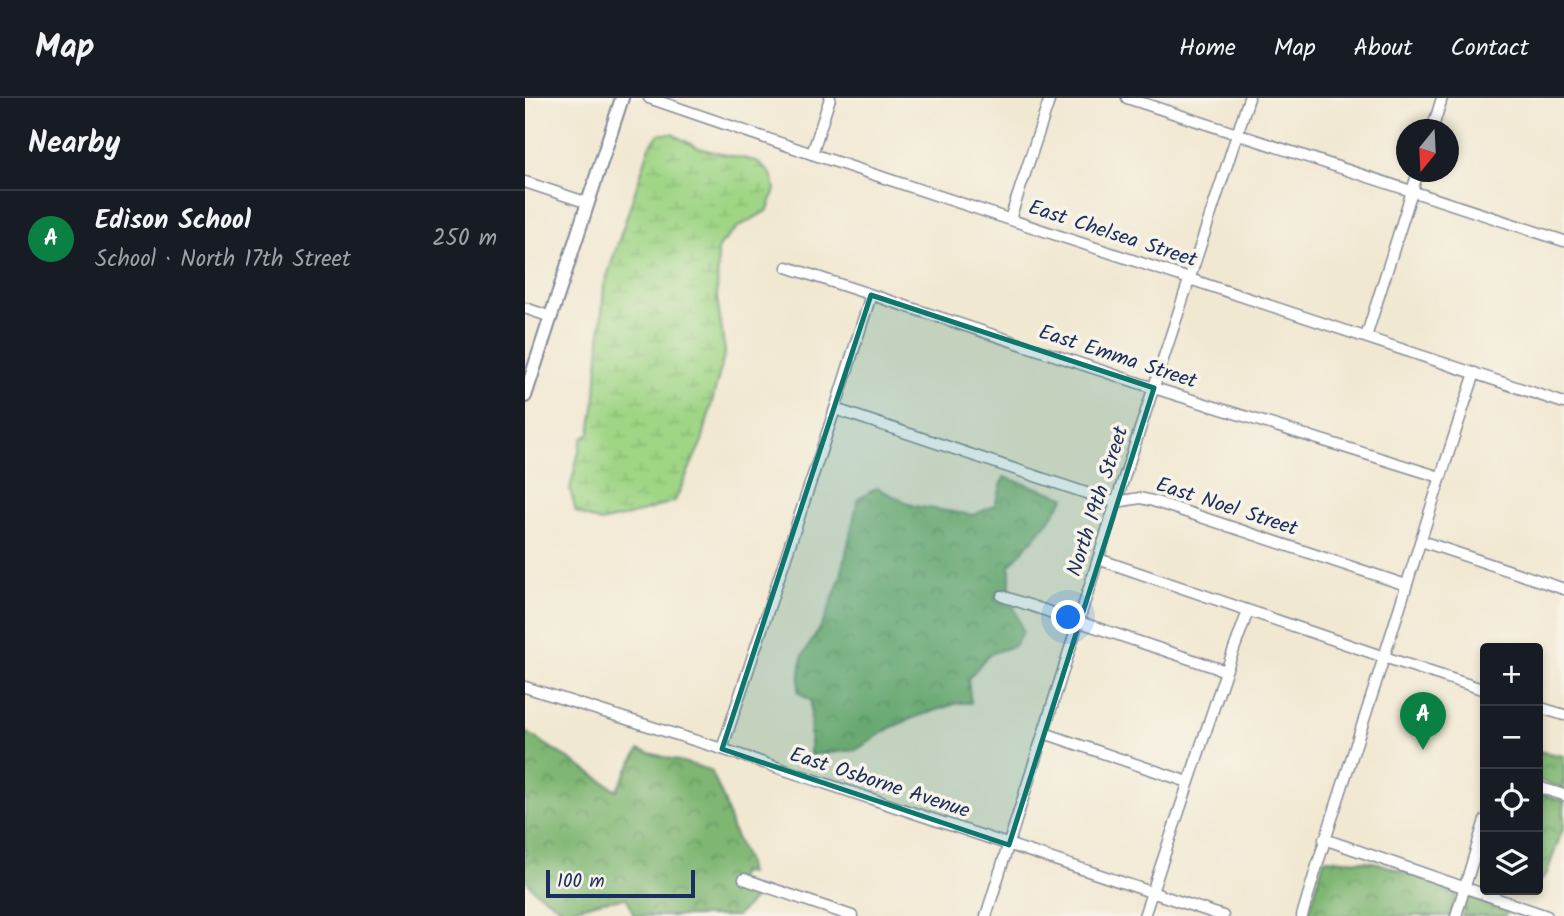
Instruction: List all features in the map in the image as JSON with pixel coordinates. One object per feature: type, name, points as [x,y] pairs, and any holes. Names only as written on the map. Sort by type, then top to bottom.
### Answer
[{"type":"main road","points":[[525,396],[622,98]]},
{"type":"street","name":"East Chelsea Street","points":[[649,98],[1564,403]]},
{"type":"street","points":[[812,154],[831,98]]},
{"type":"street","points":[[1010,219],[1050,98]]},
{"type":"street","points":[[1127,98],[1564,241]]},
{"type":"street","name":"North 19th Street","points":[[986,916],[1116,502],[1249,98]]},
{"type":"street","points":[[1435,119],[1442,98]]},
{"type":"street","points":[[525,182],[589,203]]},
{"type":"street","points":[[1366,337],[1415,182]]},
{"type":"street","name":"East Emma Street","points":[[787,267],[1154,388],[1440,477]]},
{"type":"street","points":[[722,749],[870,295]]},
{"type":"street","points":[[525,308],[551,317]]},
{"type":"street","points":[[1302,916],[1324,839],[1475,373]]},
{"type":"street","name":"East Noel Street","points":[[835,409],[1101,498],[1116,502],[1140,498],[1153,501],[1406,585]]},
{"type":"street","points":[[1421,541],[1564,589]]},
{"type":"street","points":[[1098,559],[1480,688]]},
{"type":"street","points":[[1002,596],[1226,671]]},
{"type":"street","points":[[1144,916],[1248,611]]},
{"type":"street","name":"East Osborne Avenue","points":[[525,687],[722,749],[1223,916]]},
{"type":"street","points":[[1543,709],[1564,715]]},
{"type":"street","points":[[1044,733],[1188,782]]},
{"type":"street","points":[[1543,788],[1564,795]]},
{"type":"street","points":[[1457,916],[1481,832]]},
{"type":"street","points":[[1324,839],[1547,916]]},
{"type":"street","points":[[744,879],[852,916]]},
{"type":"highlighted area","points":[[871,295],[1154,388],[1009,845],[722,749]]},
{"type":"green space","points":[[659,134],[672,134],[699,148],[756,161],[771,174],[775,189],[768,210],[738,227],[718,247],[717,299],[725,352],[702,441],[675,501],[600,522],[576,512],[570,489],[582,439],[590,433],[596,394],[604,286],[650,146]]},
{"type":"green space","points":[[1004,477],[1065,497],[1049,521],[1010,565],[1010,593],[998,590],[995,600],[1014,607],[1023,632],[1014,646],[989,654],[968,679],[971,703],[958,703],[913,718],[890,728],[856,750],[810,755],[811,701],[798,692],[802,657],[825,619],[841,576],[858,499],[877,488],[914,506],[974,515],[995,505]]},
{"type":"green space","points":[[525,731],[617,790],[639,750],[711,770],[746,859],[749,874],[741,872],[737,882],[751,887],[753,900],[737,916],[634,916],[627,898],[565,911],[535,891],[525,879]]},
{"type":"green space","points":[[1543,752],[1564,756],[1564,789],[1543,782]]},
{"type":"green space","points":[[1543,795],[1564,801],[1564,826],[1543,878]]},
{"type":"green space","points":[[1324,859],[1378,863],[1458,891],[1451,916],[1308,916]]},
{"type":"green space","points":[[1467,894],[1509,909],[1505,916],[1462,916]]},
{"type":"place","name":"Edison School","points":[[1423,750]]}]
